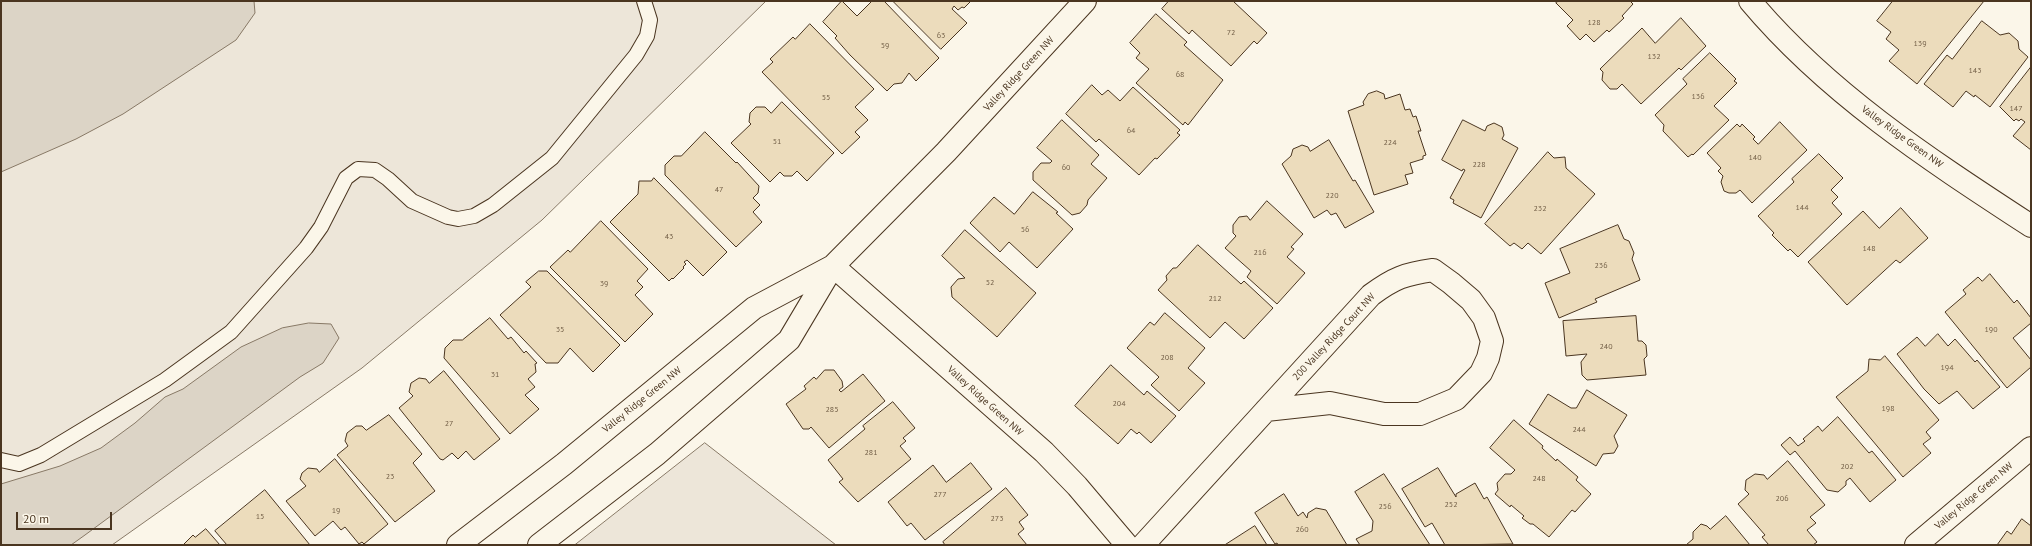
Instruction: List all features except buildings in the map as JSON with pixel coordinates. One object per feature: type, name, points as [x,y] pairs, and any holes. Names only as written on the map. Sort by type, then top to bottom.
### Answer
[{"type":"street","name":"Valley Ridge Green NW","points":[[539,545],[657,454],[789,340],[833,266],[946,152],[1086,1]]},
{"type":"street","name":"Valley Ridge Green NW","points":[[1750,1],[1765,19],[1826,78],[1884,126],[2031,226]]},
{"type":"street","name":"Valley Ridge Green NW","points":[[458,545],[564,464],[754,308],[833,266]]},
{"type":"street","name":"Valley Ridge Green NW","points":[[833,266],[1044,452],[1077,486],[1127,545]]},
{"type":"street","name":"200 Valley Ridge Court NW","points":[[1142,545],[1371,295],[1392,280],[1411,273],[1433,270],[1471,300],[1484,318],[1492,341],[1488,358],[1481,373],[1456,399],[1420,414],[1384,414],[1330,403],[1266,410]]},
{"type":"street","name":"Valley Ridge Green NW","points":[[1916,545],[2031,448]]},
{"type":"lane","points":[[1,460],[19,464],[41,455],[165,380],[231,332],[306,248],[321,227],[346,178],[358,169],[374,170],[412,201],[448,217],[458,218],[474,216],[494,205],[552,158],[636,55],[647,36],[650,20],[644,1]]},
{"type":"shaded area","points":[[1,1],[766,1],[542,220],[362,368],[112,545],[1,545]]},
{"type":"shaded area","points":[[1,1],[254,1],[255,13],[236,40],[123,114],[76,139],[1,172]]},
{"type":"shaded area","points":[[309,323],[331,324],[339,338],[323,363],[300,377],[85,535],[71,545],[1,545],[1,484],[60,466],[101,448],[135,423],[165,397],[183,389],[241,347],[282,328]]},
{"type":"shaded area","points":[[705,443],[836,545],[575,545]]}]
